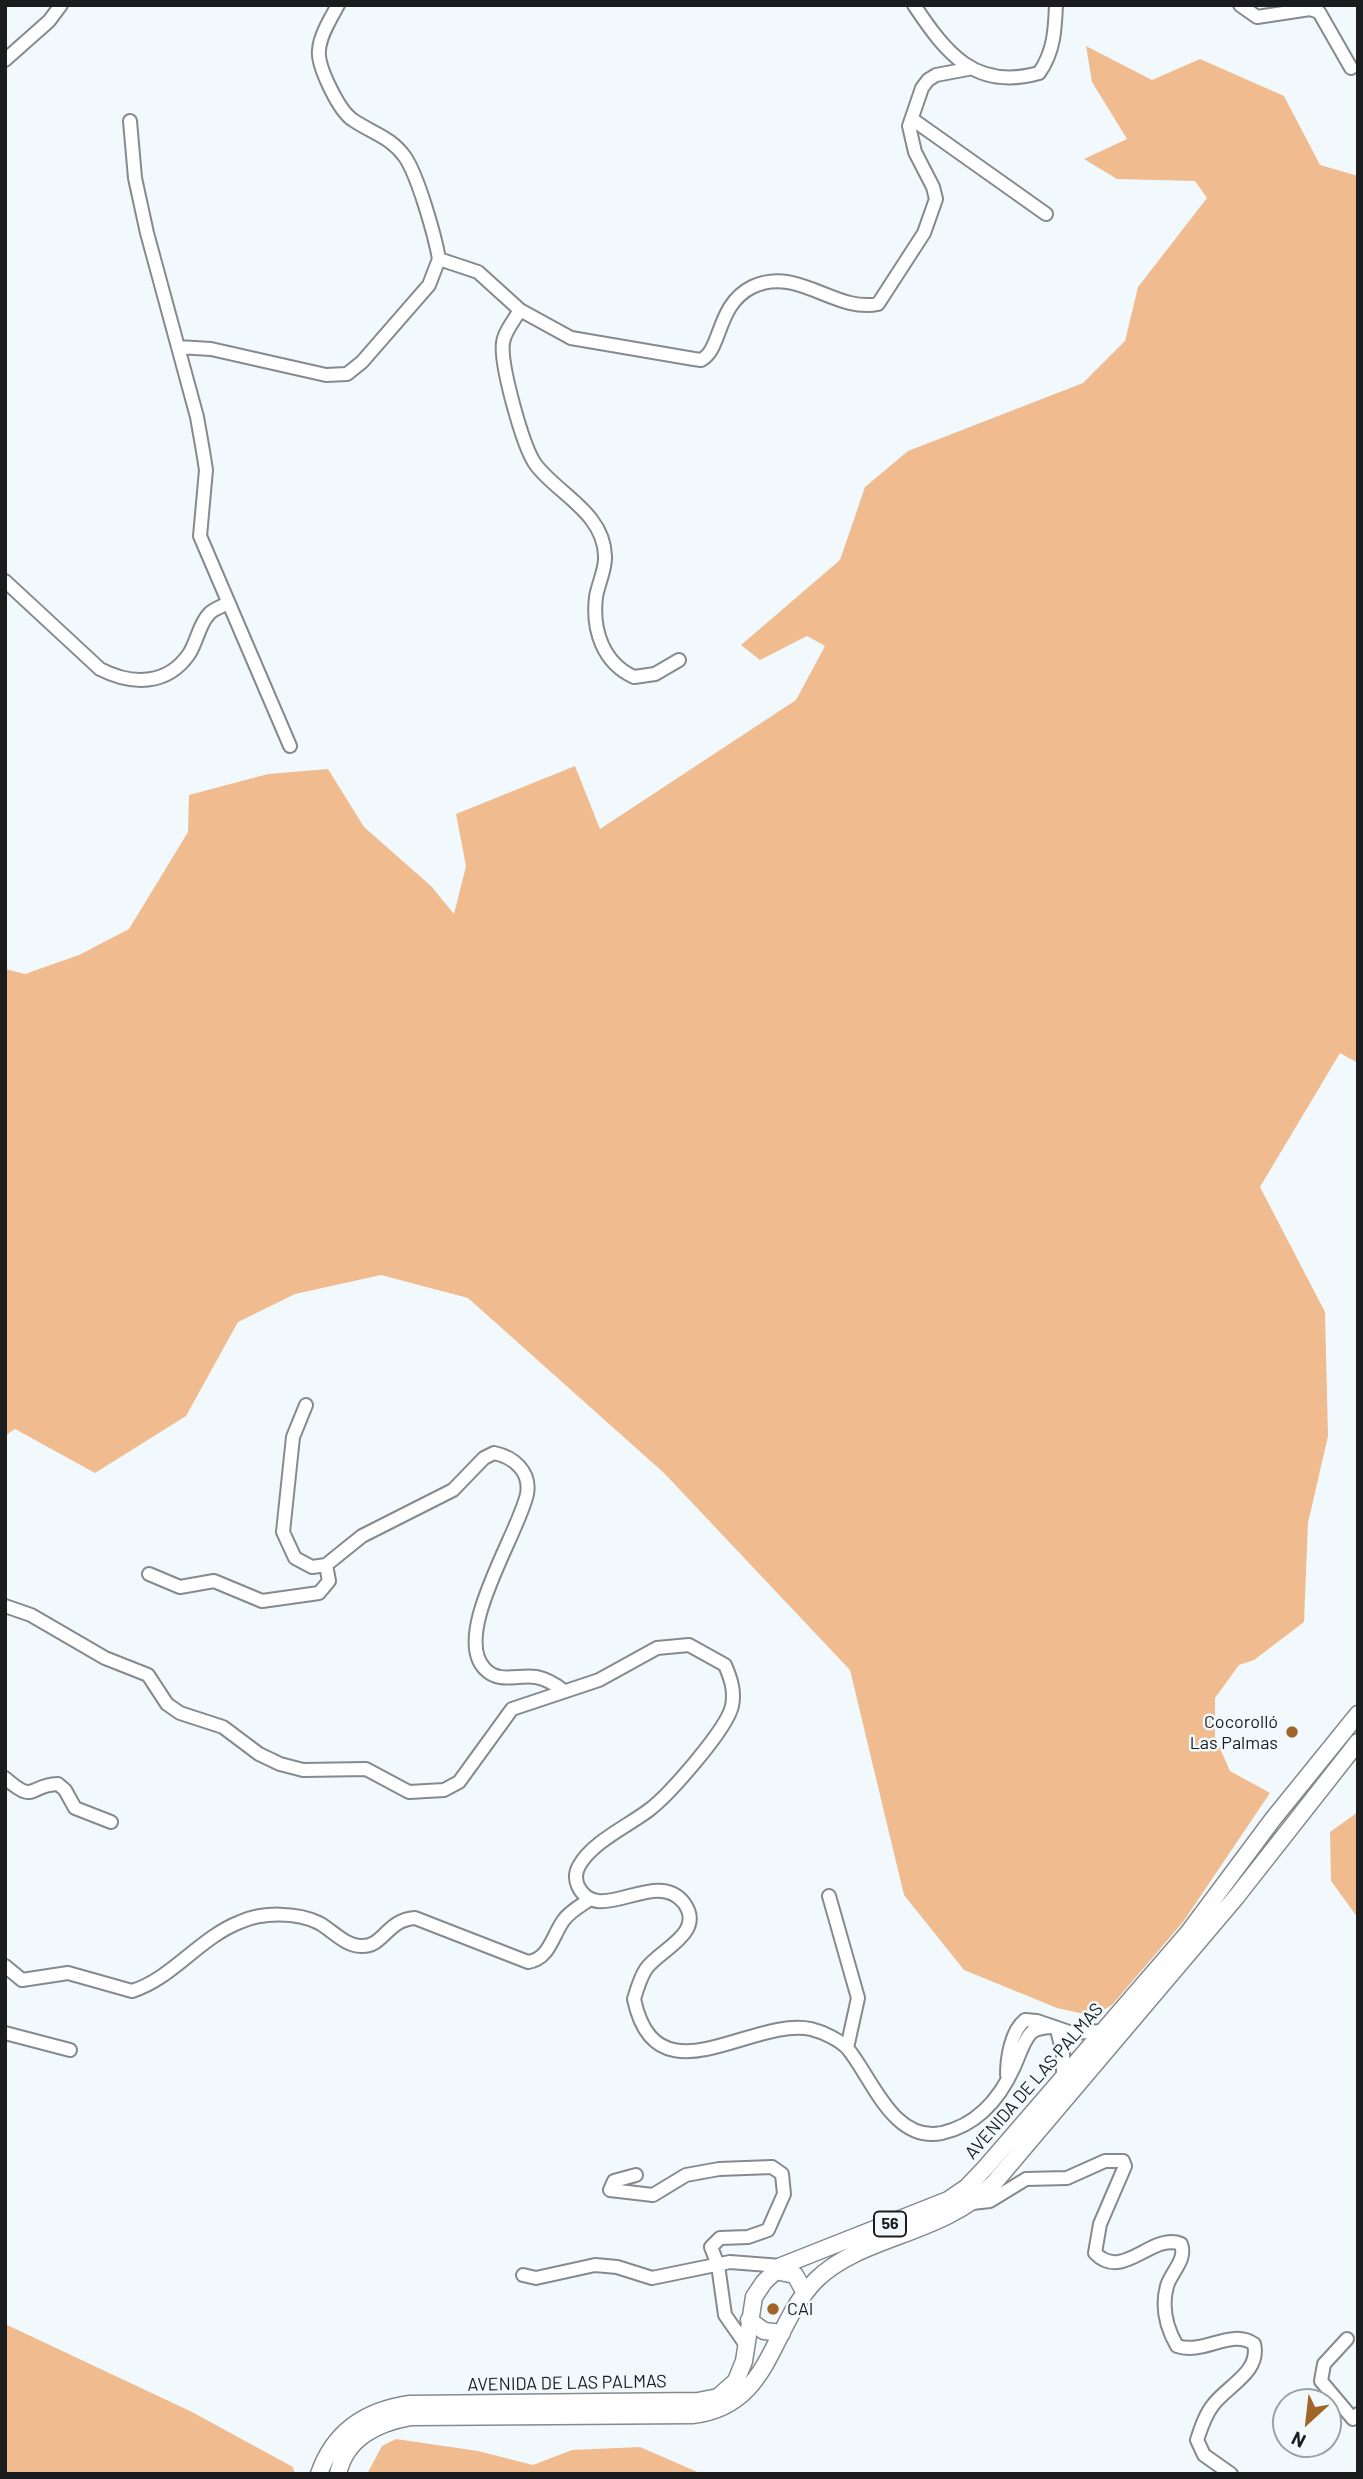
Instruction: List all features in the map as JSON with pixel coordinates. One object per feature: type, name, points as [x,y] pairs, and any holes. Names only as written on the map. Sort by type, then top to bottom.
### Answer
[{"type":"main road","name":"AVENIDA DE LAS PALMAS","points":[[319,2474],[330,2450],[347,2430],[370,2414],[387,2407],[410,2404],[710,2399],[724,2393],[736,2381],[746,2345],[754,2297],[778,2269],[948,2200],[967,2187],[1188,1933],[1273,1819],[1358,1714]]},
{"type":"main road","name":"AVENIDA DE LAS PALMAS","points":[[338,2474],[344,2458],[365,2433],[377,2425],[411,2417],[692,2415],[716,2411],[735,2402],[750,2387],[804,2293],[837,2265],[927,2227],[972,2203],[1021,2153],[1237,1896],[1352,1754],[1358,1742]]},
{"type":"main road","points":[[778,2269],[795,2275],[804,2293]]},
{"type":"main road","points":[[749,2320],[764,2331],[782,2333]]},
{"type":"street","points":[[5,60],[49,21],[61,5]]},
{"type":"street","points":[[178,347],[211,349],[326,375],[347,374],[362,362],[429,285],[439,259],[435,239],[406,159],[384,136],[347,116],[336,100],[322,66],[318,50],[338,5]]},
{"type":"street","points":[[914,5],[929,28],[968,69]]},
{"type":"street","points":[[439,259],[478,272],[520,310],[571,338],[701,360],[710,353],[724,314],[735,298],[754,286],[788,282],[854,304],[878,304],[924,233],[936,200],[933,187],[909,134],[922,88],[936,75],[968,69],[1013,77],[1039,73],[1055,39],[1056,5]]},
{"type":"street","points":[[1240,5],[1257,17],[1310,9],[1320,12],[1351,68]]},
{"type":"street","points":[[912,119],[1046,214]]},
{"type":"street","points":[[130,121],[135,178],[161,291],[204,451],[206,470],[200,536],[290,746]]},
{"type":"street","points":[[520,310],[503,343],[524,445],[537,466],[587,513],[600,538],[605,556],[596,598],[597,635],[617,667],[634,677],[655,674],[680,660]]},
{"type":"street","points":[[5,581],[100,670],[116,677],[137,681],[151,681],[180,664],[190,653],[209,613],[228,603]]},
{"type":"street","points":[[306,1405],[293,1437],[283,1532],[295,1558],[312,1567],[326,1565],[362,1536],[453,1490],[484,1458],[495,1453],[513,1459],[524,1473],[527,1495],[488,1590],[476,1638],[477,1658],[485,1670],[496,1676],[533,1676],[549,1680],[565,1691]]},
{"type":"street","points":[[149,1574],[180,1587],[214,1581],[262,1601],[319,1593],[329,1581],[326,1565]]},
{"type":"street","points":[[5,1606],[31,1615],[105,1658],[148,1675],[167,1704],[180,1713],[223,1727],[259,1754],[303,1770],[366,1769],[409,1793],[444,1790],[459,1782],[512,1709],[599,1680],[657,1648],[689,1646],[716,1658],[725,1665],[734,1692],[727,1722],[662,1798],[584,1857],[577,1868],[576,1882],[589,1900]]},
{"type":"street","points":[[5,1778],[26,1793],[33,1793],[45,1784],[58,1784],[65,1790],[75,1808],[111,1822]]},
{"type":"street","points":[[5,1966],[22,1980],[68,1973],[132,1991],[163,1976],[206,1940],[258,1916],[303,1917],[351,1944],[361,1946],[371,1945],[382,1938],[391,1925],[402,1919],[415,1918],[528,1962],[537,1961],[546,1952],[563,1920],[589,1900],[609,1900],[656,1890],[671,1894],[684,1903],[689,1918],[687,1930],[646,1968],[634,1999],[645,2031],[664,2045],[688,2052],[717,2049],[795,2028],[824,2034],[847,2048],[893,2114],[904,2123],[926,2133],[938,2134],[964,2124],[990,2106],[1007,2082],[1007,2061],[1021,2023],[1031,2020],[1053,2029],[1101,2031]]},
{"type":"street","points":[[829,1896],[858,1997],[847,2048]]},
{"type":"street","points":[[1053,2029],[1063,2053],[1063,2077]]},
{"type":"street","points":[[5,2033],[70,2050]]},
{"type":"street","points":[[972,2203],[990,2201],[1026,2179],[1068,2178],[1119,2159],[1125,2166],[1100,2224],[1095,2253],[1102,2261],[1111,2263],[1134,2258],[1167,2242],[1181,2244],[1182,2257],[1167,2284],[1165,2300],[1166,2325],[1177,2346],[1188,2350],[1207,2348],[1233,2338],[1245,2338],[1254,2344],[1256,2352],[1251,2365],[1213,2404],[1202,2422],[1197,2440],[1204,2455],[1231,2474]]},
{"type":"street","points":[[636,2175],[614,2181],[610,2190],[653,2195],[686,2175],[719,2169],[756,2167],[779,2171],[785,2181],[784,2194],[772,2225],[763,2234],[717,2239],[711,2251],[718,2265],[725,2315],[746,2345]]},
{"type":"street","points":[[523,2275],[536,2278],[602,2265],[652,2278],[730,2262],[778,2269]]},
{"type":"street","points":[[1347,2339],[1324,2364],[1321,2381],[1344,2411],[1353,2419],[1358,2414]]},
{"type":"shaded area","points":[[1086,46],[1152,80],[1200,59],[1284,96],[1320,165],[1358,176],[1358,1063],[1340,1053],[1260,1187],[1325,1312],[1328,1436],[1308,1523],[1304,1622],[1254,1660],[1239,1665],[1215,1698],[1215,1737],[1230,1771],[1270,1793],[1183,1922],[1112,2005],[1093,2016],[1057,2008],[964,1970],[904,1895],[850,1670],[664,1473],[468,1298],[381,1275],[295,1294],[238,1322],[186,1416],[95,1473],[15,1429],[5,1436],[5,969],[25,974],[79,955],[129,929],[188,832],[189,795],[268,774],[328,769],[364,827],[431,886],[454,914],[466,866],[456,814],[575,766],[600,829],[796,700],[825,646],[807,636],[760,660],[741,645],[840,560],[865,487],[908,451],[1083,383],[1125,341],[1138,287],[1207,198],[1195,181],[1117,179],[1084,159],[1127,139],[1092,82]]},
{"type":"shaded area","points":[[1358,1812],[1358,1918],[1331,1881],[1330,1832]]},
{"type":"shaded area","points":[[5,2324],[192,2412],[293,2467],[295,2474],[5,2474]]},
{"type":"shaded area","points":[[396,2439],[478,2451],[533,2465],[572,2450],[640,2447],[702,2474],[367,2474],[382,2446]]},
{"type":"place","name":"Cocorolló Las Palmas","points":[[1292,1732]]},
{"type":"place","name":"CAI","points":[[773,2309]]}]
